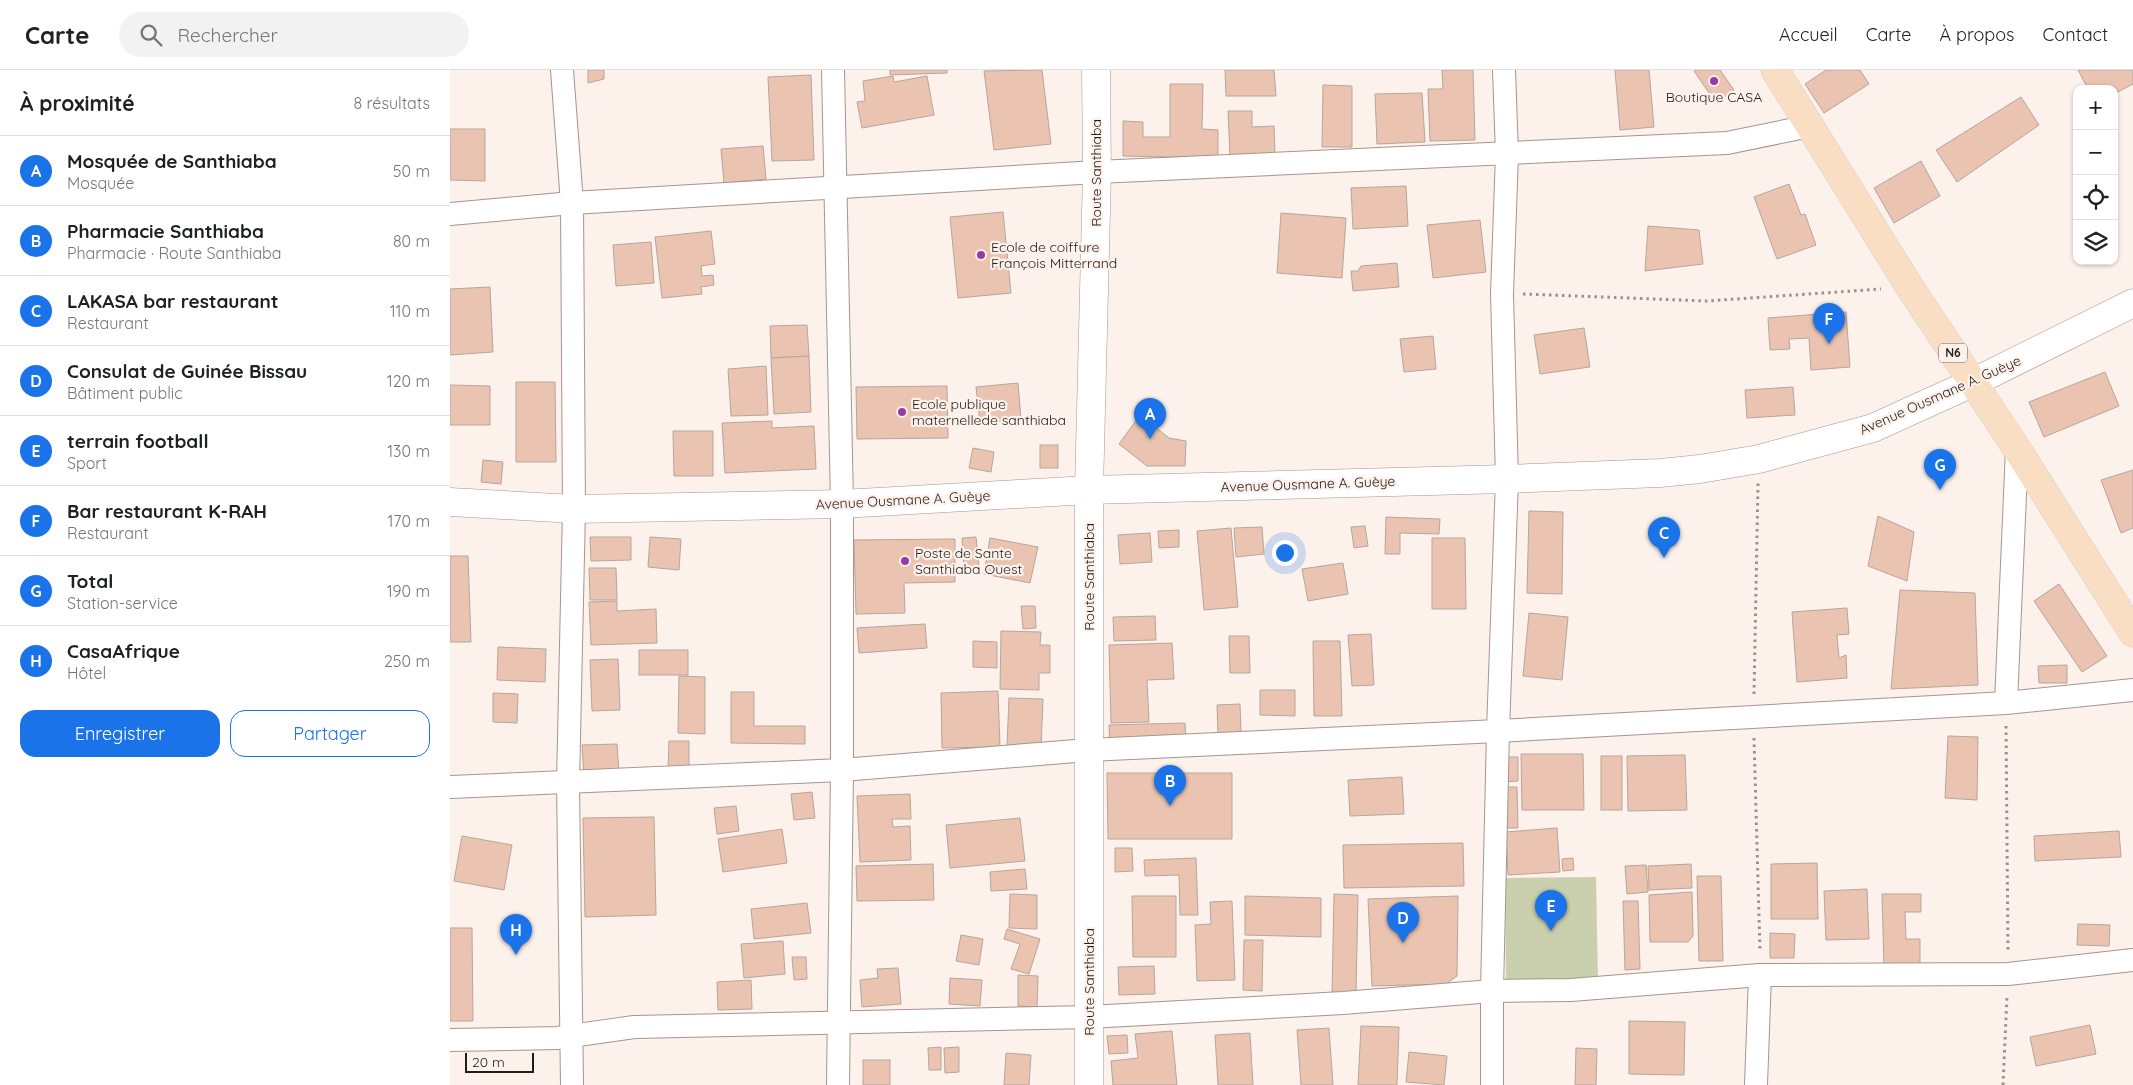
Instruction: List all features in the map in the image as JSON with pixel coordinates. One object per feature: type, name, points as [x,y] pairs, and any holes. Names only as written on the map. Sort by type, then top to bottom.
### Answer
[{"type":"main road","name":"N6","points":[[1775,70],[1909,286],[2017,449],[2133,633]]},
{"type":"street","points":[[562,70],[572,203],[574,509],[568,783],[572,1085]]},
{"type":"street","points":[[833,70],[837,187],[842,504],[842,770],[838,1085]]},
{"type":"street","name":"Route Santhiaba","points":[[1089,1085],[1089,490],[1097,172],[1096,70]]},
{"type":"street","points":[[1492,1085],[1492,991],[1498,731],[1507,479],[1502,294],[1507,154],[1504,70]]},
{"type":"street","points":[[450,214],[572,203],[1097,172],[1727,143],[1810,126]]},
{"type":"street","name":"Avenue Ousmane A. Guèye","points":[[450,502],[574,509],[842,504],[1089,490],[1507,479],[1700,469],[1759,459],[1873,428],[1972,383],[2133,303]]},
{"type":"street","points":[[2006,703],[2017,449]]},
{"type":"street","points":[[450,787],[842,770],[1088,750],[1498,731],[2006,703],[2133,690]]},
{"type":"street","points":[[450,1040],[535,1039],[634,1027],[839,1024],[1089,1017],[1343,1003],[1492,991],[1571,990],[1760,975],[2008,974],[2133,960]]},
{"type":"street","points":[[1756,1085],[1760,975]]},
{"type":"path","points":[[1502,294],[1707,301],[1831,294],[1909,286]]},
{"type":"path","points":[[2003,1085],[2008,974],[2006,703]]},
{"type":"green space","points":[[1596,877],[1598,983],[1506,984],[1505,878]]},
{"type":"building","points":[[588,70],[604,70],[604,79],[588,83]]},
{"type":"building","points":[[890,70],[947,70],[947,73],[890,75]]},
{"type":"building","points":[[1042,70],[1051,144],[994,150],[984,71]]},
{"type":"building","points":[[1225,70],[1274,70],[1276,96],[1226,96]]},
{"type":"building","points":[[1442,70],[1473,70],[1475,140],[1430,141],[1428,89],[1443,89]]},
{"type":"building","points":[[1615,70],[1649,70],[1654,127],[1620,130]]},
{"type":"building","name":"Boutique CASA","points":[[1720,70],[1734,90],[1716,103],[1694,71]]},
{"type":"building","points":[[1826,70],[1860,70],[1869,84],[1824,113],[1805,84]]},
{"type":"building","points":[[2078,70],[2133,70],[2133,84],[2118,92],[2118,85],[2086,85]]},
{"type":"building","points":[[811,75],[814,160],[772,161],[768,77]]},
{"type":"building","points":[[893,76],[894,82],[927,76],[934,115],[862,128],[857,102],[865,101],[863,81]]},
{"type":"building","points":[[1170,84],[1203,84],[1202,129],[1218,130],[1218,158],[1123,156],[1123,121],[1143,122],[1143,137],[1170,137]]},
{"type":"building","points":[[1323,85],[1352,86],[1352,147],[1322,147]]},
{"type":"building","points":[[1422,93],[1425,142],[1377,144],[1375,94]]},
{"type":"building","points":[[2021,97],[2039,125],[1957,182],[1936,150]]},
{"type":"building","points":[[1228,111],[1252,111],[1252,127],[1274,126],[1275,154],[1230,155]]},
{"type":"building","points":[[450,129],[485,129],[485,181],[450,180]]},
{"type":"building","points":[[763,146],[766,179],[724,183],[721,149]]},
{"type":"building","points":[[1921,161],[1940,196],[1894,223],[1874,188]]},
{"type":"building","points":[[1789,184],[1801,215],[1805,214],[1816,245],[1777,259],[1754,197]]},
{"type":"building","points":[[1406,186],[1408,226],[1353,229],[1351,188]]},
{"type":"building","name":"Ecole de coiffure François Mitterrand","points":[[1003,212],[1011,293],[958,298],[950,217]]},
{"type":"building","points":[[1281,213],[1346,218],[1342,278],[1277,273]]},
{"type":"building","points":[[1480,220],[1486,272],[1433,278],[1427,225]]},
{"type":"building","points":[[1648,226],[1699,230],[1703,264],[1645,271]]},
{"type":"building","points":[[711,231],[715,264],[701,266],[702,276],[713,275],[714,285],[701,287],[702,294],[662,298],[655,237]]},
{"type":"building","points":[[651,242],[654,283],[616,286],[613,245]]},
{"type":"building","points":[[1397,263],[1399,287],[1353,291],[1351,271],[1358,271],[1361,266]]},
{"type":"building","points":[[490,287],[493,352],[450,355],[450,289]]},
{"type":"building","points":[[1846,312],[1850,367],[1811,370],[1809,338],[1789,339],[1790,349],[1770,350],[1768,318]]},
{"type":"building","points":[[807,325],[809,356],[771,358],[770,326]]},
{"type":"building","points":[[1584,328],[1590,367],[1540,374],[1534,335]]},
{"type":"building","points":[[1433,336],[1436,369],[1404,372],[1400,339]]},
{"type":"building","points":[[809,356],[811,412],[774,414],[771,358]]},
{"type":"building","points":[[766,366],[768,415],[731,416],[728,369]]},
{"type":"building","points":[[2105,372],[2119,406],[2044,437],[2029,402]]},
{"type":"building","points":[[516,382],[555,382],[556,462],[516,462]]},
{"type":"building","points":[[1018,383],[1021,419],[980,423],[976,387]]},
{"type":"building","points":[[450,385],[490,386],[490,425],[450,425]]},
{"type":"building","name":"Ecole publique maternellede santhiaba","points":[[947,386],[948,438],[857,439],[856,387]]},
{"type":"building","points":[[1793,387],[1795,415],[1747,418],[1745,390]]},
{"type":"building","points":[[1140,415],[1169,438],[1186,441],[1185,466],[1147,466],[1119,444]]},
{"type":"building","points":[[772,421],[772,428],[814,426],[816,469],[725,473],[722,423]]},
{"type":"building","points":[[673,431],[713,431],[713,476],[674,476]]},
{"type":"building","points":[[1040,445],[1058,445],[1058,468],[1040,468]]},
{"type":"building","points":[[973,448],[994,452],[991,472],[969,468]]},
{"type":"building","points":[[483,460],[503,462],[501,484],[481,482]]},
{"type":"building","points":[[2133,470],[2133,528],[2121,533],[2101,480]]},
{"type":"building","points":[[1529,511],[1563,512],[1562,594],[1527,593]]},
{"type":"building","points":[[1878,516],[1914,532],[1907,581],[1868,566]]},
{"type":"building","points":[[1386,517],[1440,519],[1439,534],[1400,533],[1400,554],[1385,554]]},
{"type":"building","points":[[1365,526],[1368,546],[1354,548],[1351,527]]},
{"type":"building","points":[[1262,527],[1264,554],[1236,557],[1234,528]]},
{"type":"building","points":[[1231,528],[1238,607],[1204,610],[1197,531]]},
{"type":"building","points":[[1179,530],[1179,547],[1159,548],[1158,531]]},
{"type":"building","points":[[1150,533],[1152,562],[1120,564],[1118,535]]},
{"type":"building","points":[[590,537],[631,537],[631,560],[591,561]]},
{"type":"building","points":[[650,537],[681,539],[679,570],[648,567]]},
{"type":"building","points":[[976,537],[979,567],[964,568],[962,538]]},
{"type":"building","points":[[990,538],[1038,547],[1030,583],[984,574]]},
{"type":"building","points":[[1432,538],[1465,538],[1466,609],[1432,609]]},
{"type":"building","name":"Poste de Sante Santhiaba Ouest","points":[[955,539],[955,582],[904,583],[905,613],[856,614],[854,540]]},
{"type":"building","points":[[450,556],[468,556],[471,642],[450,642]]},
{"type":"building","points":[[1343,563],[1348,594],[1308,601],[1302,569]]},
{"type":"building","points":[[589,568],[616,568],[617,600],[590,600]]},
{"type":"building","points":[[2059,584],[2107,656],[2082,672],[2034,601]]},
{"type":"building","points":[[1900,590],[1975,593],[1978,685],[1891,689]]},
{"type":"building","points":[[617,601],[617,611],[656,609],[657,643],[591,645],[589,602]]},
{"type":"building","points":[[1021,606],[1035,606],[1036,628],[1023,629]]},
{"type":"building","points":[[1847,608],[1849,634],[1837,635],[1839,658],[1846,655],[1847,678],[1797,682],[1792,612]]},
{"type":"building","points":[[1529,613],[1568,617],[1562,680],[1523,676]]},
{"type":"building","points":[[1155,616],[1156,640],[1114,641],[1113,617]]},
{"type":"building","points":[[925,624],[927,648],[859,653],[857,628]]},
{"type":"building","points":[[1001,631],[1041,632],[1040,645],[1050,645],[1050,673],[1039,673],[1039,690],[1000,689]]},
{"type":"building","points":[[1371,634],[1374,685],[1352,686],[1348,635]]},
{"type":"building","points":[[1229,636],[1249,636],[1250,673],[1230,673]]},
{"type":"building","points":[[973,641],[997,642],[997,668],[973,667]]},
{"type":"building","points":[[1313,641],[1340,641],[1342,716],[1314,716]]},
{"type":"building","points":[[1172,643],[1174,679],[1147,680],[1149,722],[1111,723],[1109,645]]},
{"type":"building","points":[[498,647],[546,649],[545,682],[497,680]]},
{"type":"building","points":[[639,650],[688,650],[688,675],[639,675]]},
{"type":"building","points":[[618,659],[620,710],[592,711],[590,660]]},
{"type":"building","points":[[2067,665],[2067,683],[2039,683],[2038,666]]},
{"type":"building","points":[[679,676],[705,677],[705,734],[678,733]]},
{"type":"building","points":[[1260,690],[1295,690],[1295,716],[1260,715]]},
{"type":"building","points":[[998,691],[1000,747],[942,748],[941,693]]},
{"type":"building","points":[[731,692],[754,692],[754,726],[805,726],[805,744],[731,743]]},
{"type":"building","points":[[493,693],[518,694],[517,723],[493,722]]},
{"type":"building","points":[[1009,698],[1043,699],[1041,748],[1007,746]]},
{"type":"building","points":[[1240,704],[1241,733],[1218,734],[1217,705]]},
{"type":"building","points":[[1185,723],[1186,742],[1110,745],[1109,725]]},
{"type":"building","points":[[1948,736],[1978,737],[1977,800],[1945,798]]},
{"type":"building","points":[[669,741],[689,741],[689,769],[668,768]]},
{"type":"building","points":[[617,744],[619,773],[584,775],[582,745]]},
{"type":"building","points":[[1521,754],[1583,754],[1584,810],[1522,810]]},
{"type":"building","points":[[1685,755],[1687,810],[1628,811],[1627,756]]},
{"type":"building","points":[[1601,756],[1622,756],[1622,810],[1601,810]]},
{"type":"building","points":[[1501,757],[1518,757],[1518,781],[1502,782]]},
{"type":"building","points":[[1107,773],[1232,773],[1232,839],[1108,839]]},
{"type":"building","points":[[1402,777],[1404,814],[1350,816],[1348,780]]},
{"type":"building","points":[[1504,787],[1517,787],[1518,828],[1505,828]]},
{"type":"building","points":[[812,792],[815,818],[794,820],[791,794]]},
{"type":"building","points":[[910,794],[911,819],[892,819],[893,827],[910,826],[911,860],[860,862],[857,796]]},
{"type":"building","points":[[736,806],[739,831],[717,834],[714,808]]},
{"type":"building","points":[[654,817],[656,915],[585,917],[583,818]]},
{"type":"building","points":[[1020,818],[1025,861],[950,868],[946,825]]},
{"type":"building","points":[[1557,828],[1560,872],[1508,875],[1506,832]]},
{"type":"building","points":[[782,829],[787,863],[723,872],[718,839]]},
{"type":"building","points":[[2119,831],[2121,857],[2035,861],[2034,836]]},
{"type":"building","points":[[462,836],[512,845],[504,890],[454,881]]},
{"type":"building","points":[[1463,843],[1464,886],[1344,888],[1343,845]]},
{"type":"building","points":[[1115,848],[1132,848],[1133,871],[1115,872]]},
{"type":"building","points":[[1196,858],[1198,915],[1180,915],[1179,875],[1145,876],[1144,860]]},
{"type":"building","points":[[1573,858],[1574,870],[1563,871],[1562,859]]},
{"type":"building","points":[[1817,863],[1818,919],[1771,919],[1771,864]]},
{"type":"building","points":[[933,864],[934,900],[857,901],[856,866]]},
{"type":"building","points":[[1691,864],[1692,888],[1649,890],[1648,866]]},
{"type":"building","points":[[1646,865],[1648,892],[1627,894],[1625,866]]},
{"type":"building","points":[[1025,869],[1027,889],[991,891],[990,872]]},
{"type":"building","points":[[1697,876],[1721,876],[1723,961],[1699,961]]},
{"type":"building","points":[[1867,889],[1869,939],[1826,940],[1824,891]]},
{"type":"building","points":[[1692,892],[1693,936],[1688,942],[1650,942],[1649,895]]},
{"type":"building","points":[[1010,894],[1037,895],[1037,929],[1009,928]]},
{"type":"building","points":[[1334,894],[1358,895],[1356,994],[1332,994]]},
{"type":"building","points":[[1882,894],[1921,894],[1921,912],[1905,912],[1906,939],[1920,939],[1920,966],[1884,967]]},
{"type":"building","points":[[1132,896],[1176,896],[1176,957],[1133,957]]},
{"type":"building","points":[[1245,896],[1321,898],[1321,937],[1245,935]]},
{"type":"building","points":[[1458,896],[1457,976],[1446,984],[1372,986],[1368,899]]},
{"type":"building","points":[[1232,901],[1235,980],[1197,981],[1195,925],[1211,924],[1210,902]]},
{"type":"building","points":[[1623,901],[1638,901],[1640,969],[1625,970]]},
{"type":"building","points":[[807,903],[811,933],[754,939],[751,909]]},
{"type":"building","points":[[2078,924],[2110,925],[2109,946],[2077,945]]},
{"type":"building","points":[[450,928],[472,928],[473,1021],[450,1021]]},
{"type":"building","points":[[1007,929],[1040,939],[1029,974],[1011,969],[1020,944],[1004,939]]},
{"type":"building","points":[[1770,933],[1795,934],[1794,958],[1770,958]]},
{"type":"building","points":[[961,935],[983,939],[979,965],[956,961]]},
{"type":"building","points":[[1244,940],[1263,940],[1262,991],[1243,990]]},
{"type":"building","points":[[783,941],[785,974],[744,978],[741,944]]},
{"type":"building","points":[[792,957],[806,957],[807,979],[794,980]]},
{"type":"building","points":[[1154,966],[1155,994],[1119,995],[1118,967]]},
{"type":"building","points":[[898,968],[901,1004],[862,1007],[860,980],[878,978],[877,969]]},
{"type":"building","points":[[1018,975],[1038,976],[1037,1007],[1018,1006]]},
{"type":"building","points":[[950,978],[982,980],[980,1006],[949,1004]]},
{"type":"building","points":[[751,980],[752,1009],[718,1010],[717,982]]},
{"type":"building","points":[[1629,1021],[1685,1022],[1684,1075],[1629,1074]]},
{"type":"building","points":[[2090,1025],[2096,1054],[2036,1066],[2030,1037]]},
{"type":"building","points":[[1361,1026],[1399,1027],[1397,1085],[1358,1085]]},
{"type":"building","points":[[1329,1028],[1333,1085],[1301,1085],[1297,1030]]},
{"type":"building","points":[[1172,1031],[1177,1085],[1113,1085],[1111,1061],[1138,1058],[1135,1034]]},
{"type":"building","points":[[1250,1033],[1253,1085],[1218,1085],[1215,1035]]},
{"type":"building","points":[[1127,1035],[1128,1053],[1109,1054],[1107,1036]]},
{"type":"building","points":[[941,1047],[941,1070],[929,1070],[928,1048]]},
{"type":"building","points":[[959,1047],[959,1072],[945,1073],[944,1048]]},
{"type":"building","points":[[1576,1048],[1597,1049],[1596,1085],[1575,1085]]},
{"type":"building","points":[[1409,1052],[1447,1056],[1444,1085],[1406,1082]]},
{"type":"building","points":[[1006,1053],[1031,1055],[1029,1085],[1004,1085]]},
{"type":"building","points":[[863,1060],[890,1060],[890,1085],[863,1085]]},
{"type":"place","name":"Boutique CASA","points":[[1714,81]]},
{"type":"place","name":"Ecole de coiffure François Mitterrand","points":[[981,255]]},
{"type":"place","name":"Bar restaurant K-RAH","points":[[1829,344]]},
{"type":"place","name":"Ecole publique maternellede santhiaba","points":[[902,412]]},
{"type":"place","name":"Mosquée de Santhiaba","points":[[1150,439]]},
{"type":"place","name":"Total","points":[[1940,490]]},
{"type":"place","name":"LAKASA bar restaurant","points":[[1664,558]]},
{"type":"place","name":"Poste de Sante Santhiaba Ouest","points":[[905,561]]},
{"type":"place","name":"Pharmacie Santhiaba","points":[[1170,806]]},
{"type":"place","name":"terrain football","points":[[1551,931]]},
{"type":"place","name":"Consulat de Guinée Bissau","points":[[1403,943]]},
{"type":"place","name":"CasaAfrique","points":[[516,955]]}]
